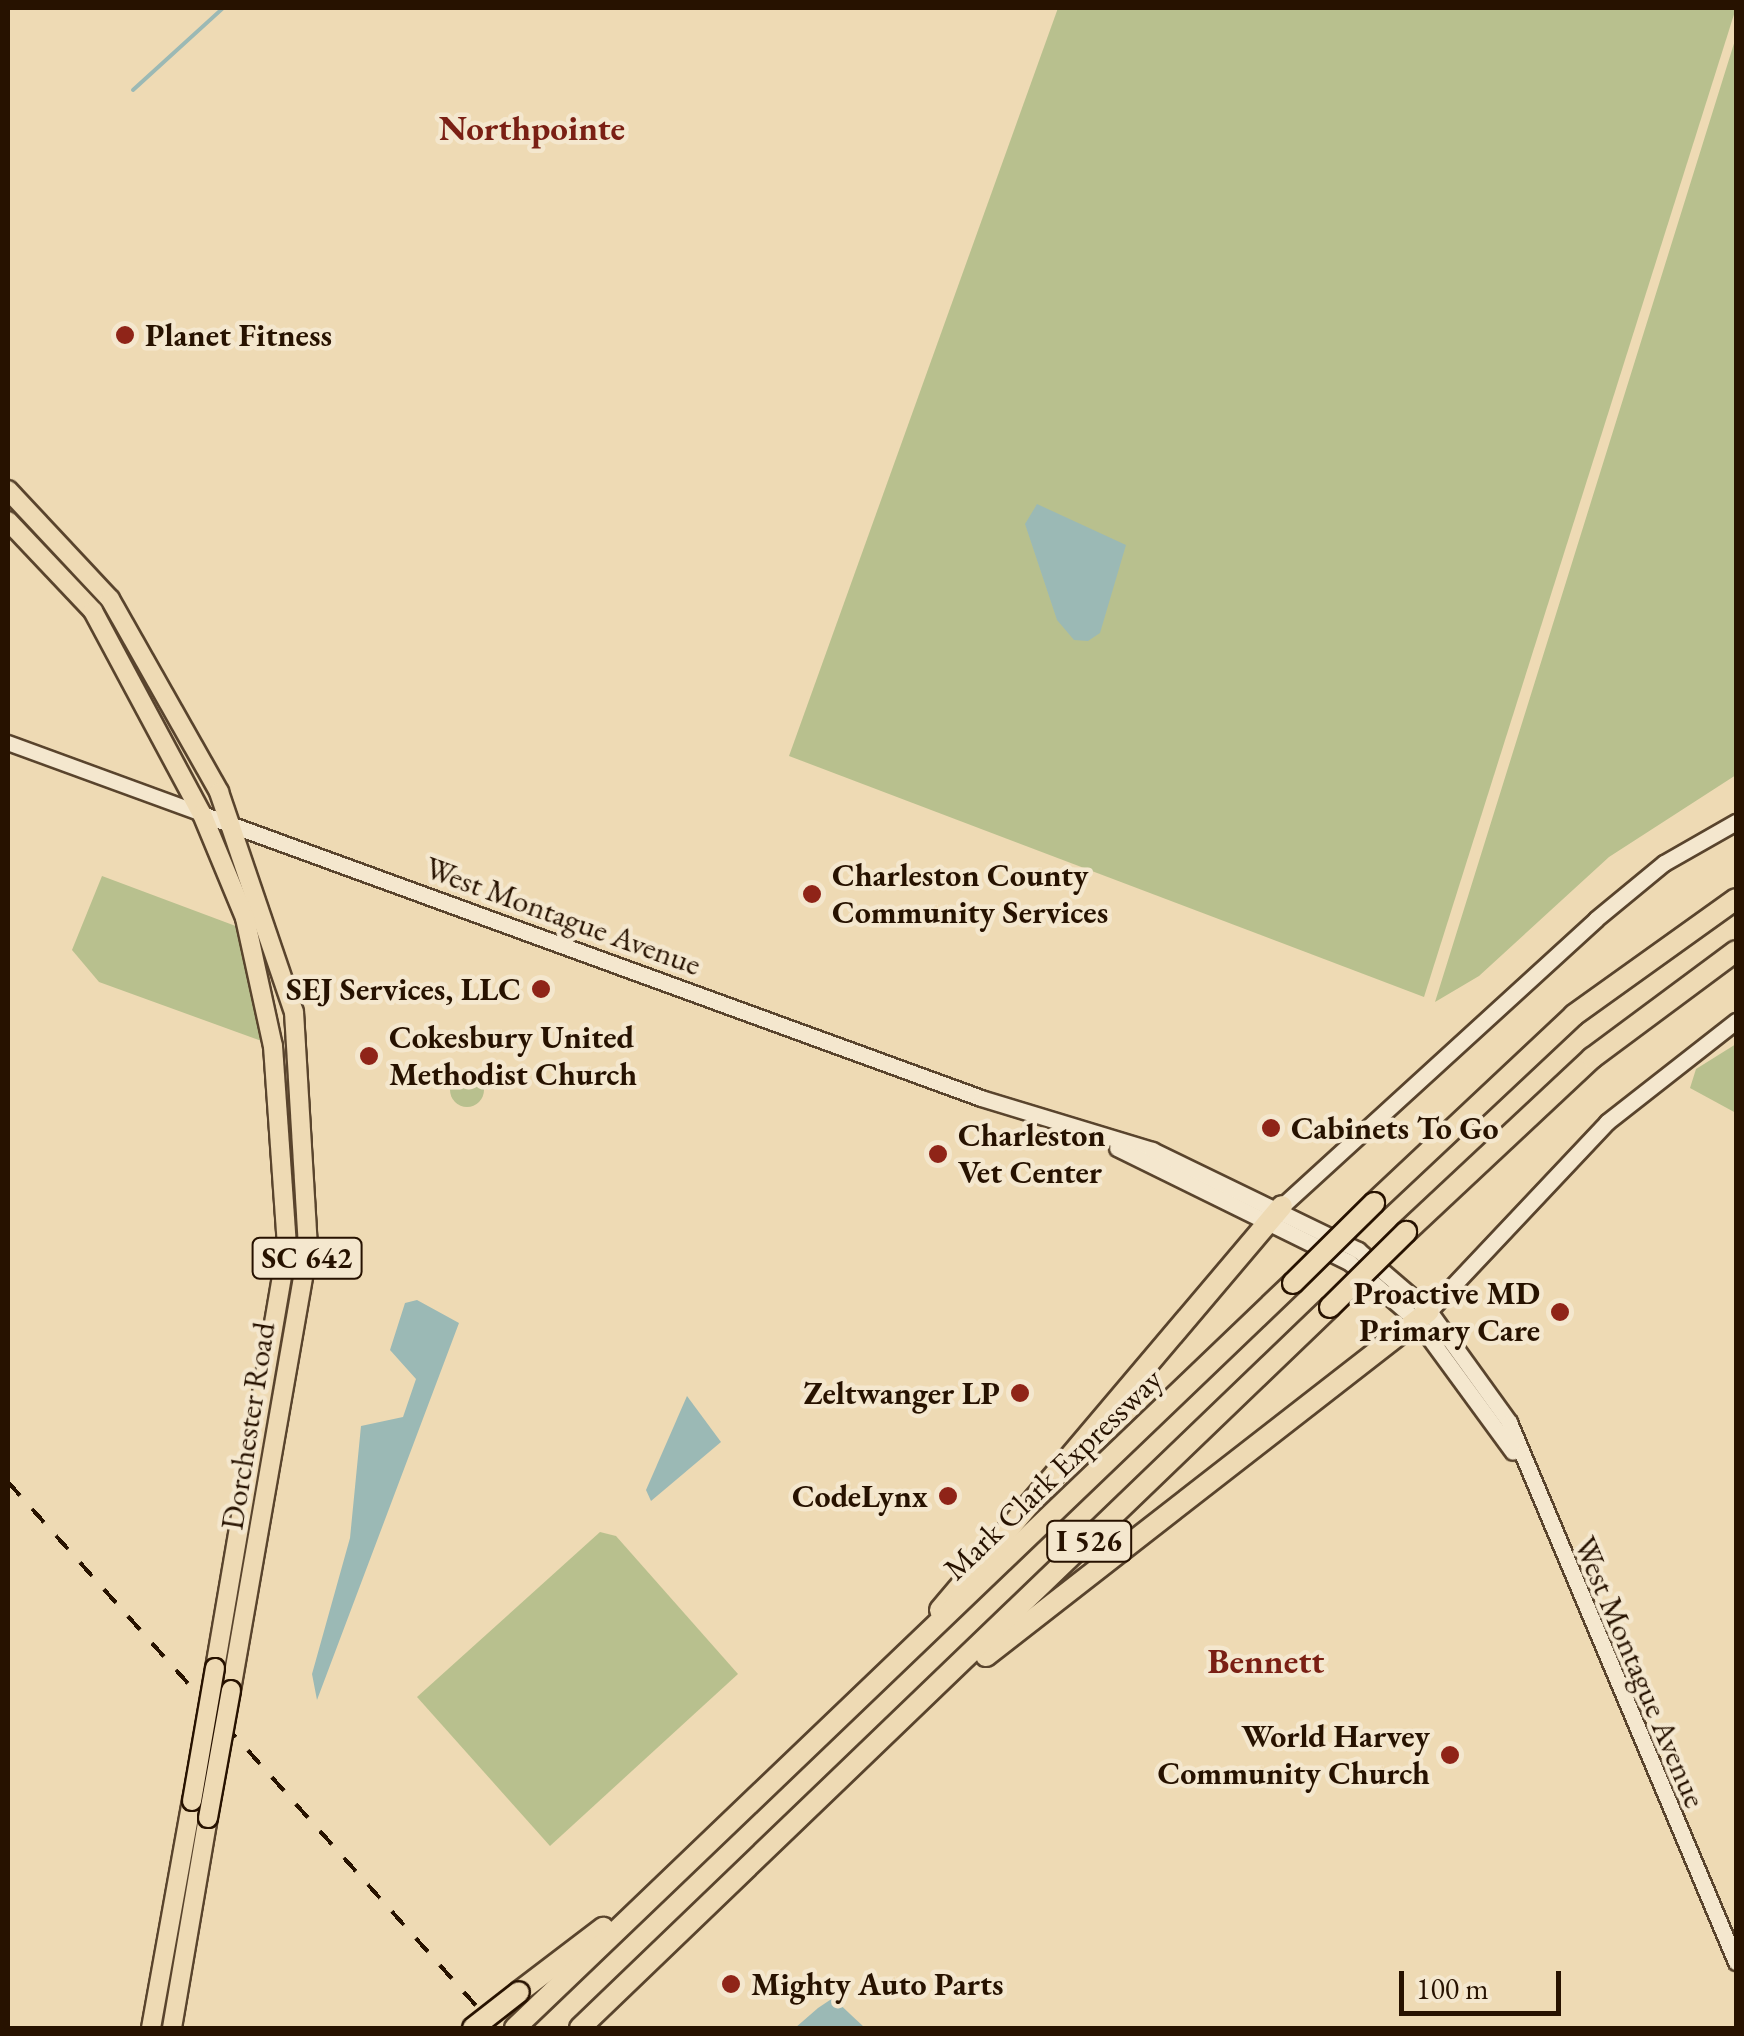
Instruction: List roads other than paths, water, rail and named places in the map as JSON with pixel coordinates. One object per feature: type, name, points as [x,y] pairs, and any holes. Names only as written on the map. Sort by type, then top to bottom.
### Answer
[{"type":"highway","points":[[1610,988],[1736,886]]},
{"type":"highway","name":"Mark Clark Expressway","points":[[515,2028],[1374,1203],[1610,988],[1736,898]]},
{"type":"highway","name":"I 526","points":[[580,2028],[848,1774],[1406,1232],[1592,1058],[1736,951]]},
{"type":"highway","points":[[860,1696],[1007,1537],[1276,1211]]},
{"type":"highway","points":[[848,1774],[1423,1316]]},
{"type":"highway","points":[[473,2028],[672,1875]]},
{"type":"main road","name":"Dorchester Road","points":[[8,490],[110,599],[237,830],[294,1012],[310,1164],[308,1248],[172,2028]]},
{"type":"main road","name":"Dorchester Road","points":[[8,520],[93,611],[202,814],[245,918],[273,1046],[287,1248],[151,2028]]},
{"type":"main road","name":"West Montague Avenue","points":[[202,814],[237,830],[1100,1138],[1276,1211],[1423,1316],[1518,1460],[1736,1962]]},
{"type":"main road","points":[[1276,1211],[1596,919],[1664,863],[1736,822]]},
{"type":"main road","points":[[1423,1316],[1607,1122],[1736,1021]]},
{"type":"street","name":"West Montague Avenue","points":[[8,743],[202,814]]},
{"type":"water","points":[[1037,504],[1126,545],[1100,633],[1088,641],[1074,640],[1057,620],[1025,524]]},
{"type":"water","points":[[417,1300],[459,1323],[317,1700],[312,1674],[350,1538],[361,1426],[403,1417],[416,1379],[390,1350],[405,1303]]},
{"type":"water","points":[[687,1396],[721,1442],[651,1501],[646,1490]]},
{"type":"water","points":[[833,1998],[865,2028],[795,2028],[818,2008]]},
{"type":"waterway","points":[[133,90],[223,8]]},
{"type":"railway","points":[[8,1482],[496,2028]]},
{"type":"place","name":"Planet Fitness","points":[[125,335]]},
{"type":"place","name":"Charleston County Community Services","points":[[812,894]]},
{"type":"place","name":"SEJ Services, LLC","points":[[541,989]]},
{"type":"place","name":"Cokesbury United Methodist Church","points":[[369,1056]]},
{"type":"place","name":"Cabinets To Go","points":[[1271,1128]]},
{"type":"place","name":"Charleston Vet Center","points":[[938,1154]]},
{"type":"place","name":"Proactive MD Primary Care","points":[[1560,1312]]},
{"type":"place","name":"Zeltwanger LP","points":[[1020,1393]]},
{"type":"place","name":"CodeLynx","points":[[948,1496]]},
{"type":"place","name":"World Harvey Community Church","points":[[1450,1755]]},
{"type":"place","name":"Mighty Auto Parts","points":[[731,1984]]},
{"type":"district","name":"Northpointe","points":[[532,128]]},
{"type":"district","name":"Bennett","points":[[1266,1661]]}]
